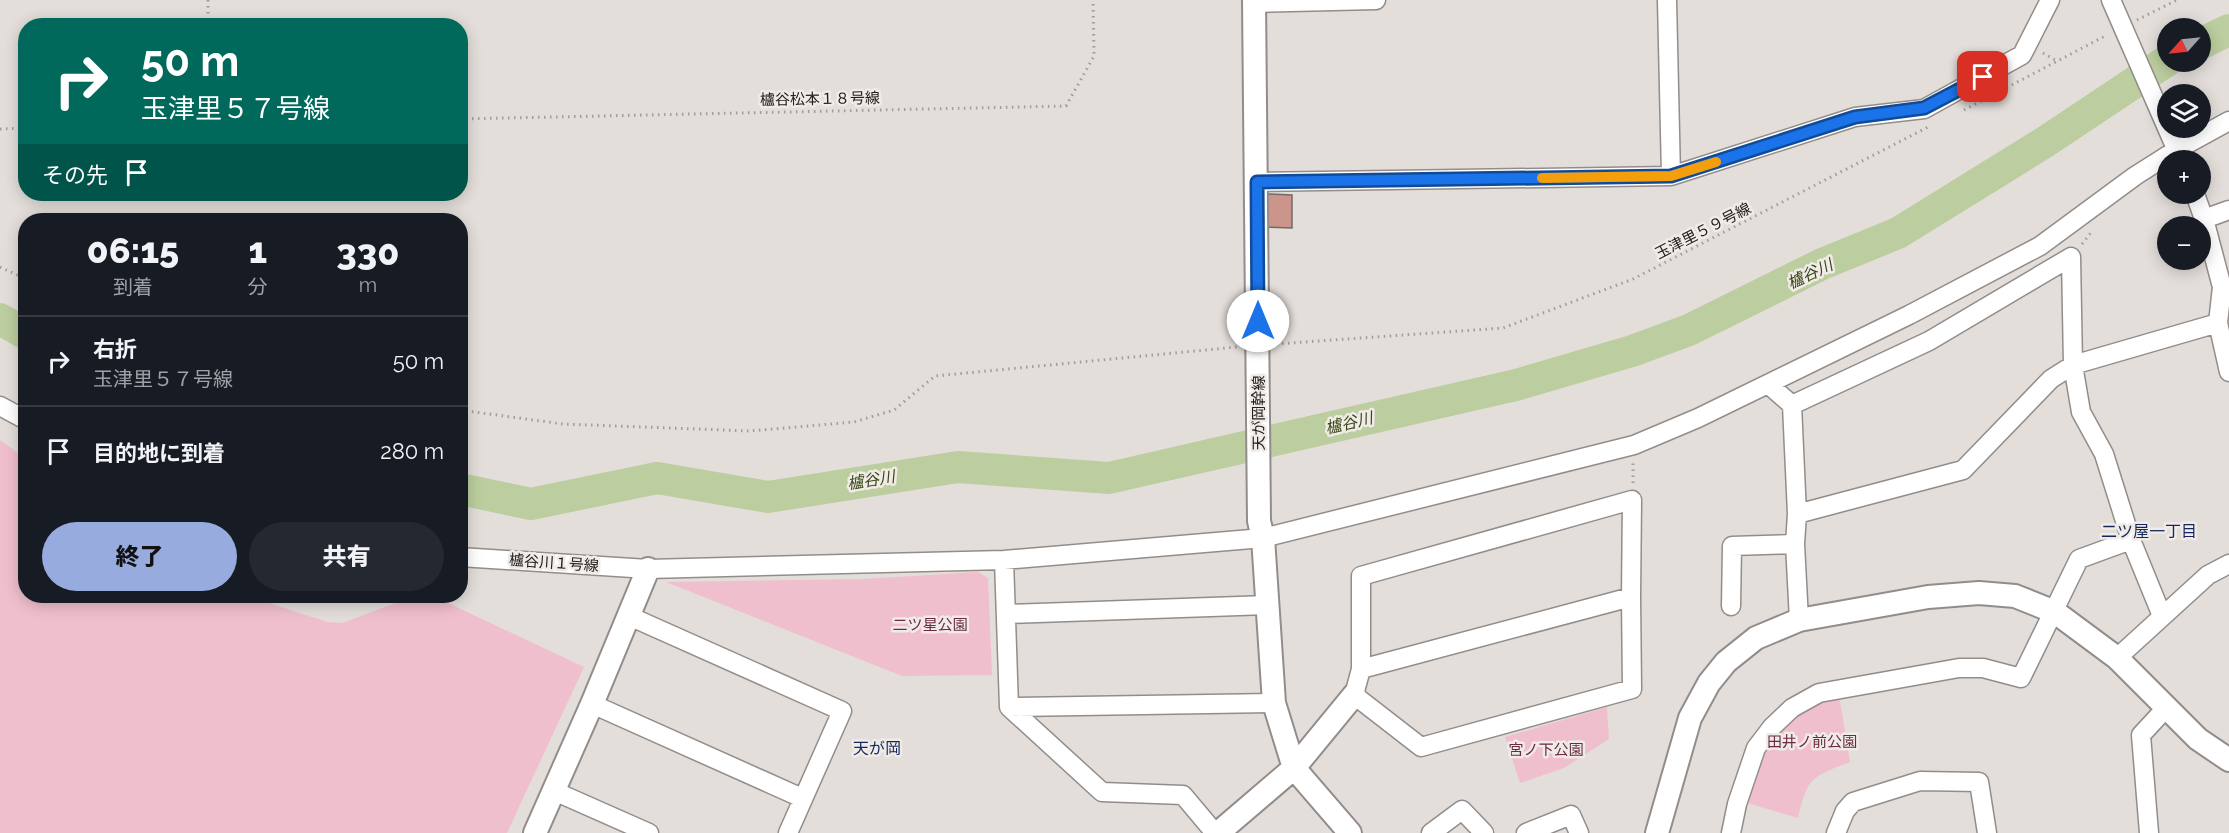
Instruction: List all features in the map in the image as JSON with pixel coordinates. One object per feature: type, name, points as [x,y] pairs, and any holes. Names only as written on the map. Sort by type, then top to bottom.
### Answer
[{"type":"street","points":[[1254,1],[1376,0]]},
{"type":"street","points":[[1667,0],[1671,176]]},
{"type":"street","points":[[1257,182],[1671,176],[1855,117],[1924,108],[2022,55],[2050,0]]},
{"type":"street","points":[[2110,0],[2124,27],[2176,149]]},
{"type":"street","name":"天が岡幹線","points":[[1254,1],[1261,530],[1274,703],[1294,768]]},
{"type":"street","name":"櫨谷川１号線","points":[[468,558],[648,569],[1004,560],[1261,530],[1634,445],[1768,384],[1909,315],[2040,246],[2135,176],[2176,149],[2229,121]]},
{"type":"street","points":[[2211,216],[2229,210]]},
{"type":"street","points":[[2211,245],[2222,287],[2218,323],[2229,372]]},
{"type":"street","points":[[1792,405],[1929,341],[2071,256],[2073,365],[2081,412],[2104,454],[2131,540],[2162,616]]},
{"type":"street","points":[[1797,514],[1963,470],[2051,378],[2073,365],[2218,323]]},
{"type":"street","points":[[1768,384],[1792,405],[1799,620]]},
{"type":"street","points":[[0,406],[18,416]]},
{"type":"street","points":[[1004,560],[1009,707],[1102,792],[1183,795],[1217,833],[1294,768],[1354,695],[1361,669],[1361,576],[1632,500],[1632,689],[1421,747],[1354,695]]},
{"type":"street","points":[[1731,833],[1737,804],[1756,748],[1792,708],[1819,693],[1959,668],[1983,668],[2021,678],[2079,559],[2131,540]]},
{"type":"street","points":[[1731,606],[1732,546],[1795,544]]},
{"type":"street","points":[[2117,657],[2208,575],[2229,564]]},
{"type":"street","points":[[535,833],[648,569]]},
{"type":"street","points":[[1657,833],[1690,718],[1708,683],[1726,662],[1756,638],[1799,620],[1928,597],[1979,593],[2014,596],[2055,612],[2117,657],[2198,739],[2229,760]]},
{"type":"street","points":[[1361,669],[1631,597]]},
{"type":"street","points":[[1005,614],[1268,605]]},
{"type":"street","points":[[629,616],[842,711],[788,833]]},
{"type":"street","points":[[1009,707],[1274,703]]},
{"type":"street","points":[[592,704],[802,798]]},
{"type":"street","points":[[2149,833],[2141,735],[2166,708]]},
{"type":"street","points":[[1294,768],[1350,833]]},
{"type":"street","points":[[1836,833],[1845,811],[1853,802],[1920,781],[1932,781],[1980,782],[1987,833]]},
{"type":"street","points":[[554,791],[649,833]]},
{"type":"street","points":[[1431,833],[1462,810],[1484,833]]},
{"type":"street","points":[[1526,833],[1571,815],[1579,833]]},
{"type":"path","points":[[208,0],[208,18]]},
{"type":"path","name":"櫨谷松本１８号線","points":[[468,119],[1066,106],[1094,56],[1093,0]]},
{"type":"path","points":[[1955,114],[2176,0]]},
{"type":"path","name":"玉津里５９号線","points":[[468,411],[563,424],[750,431],[854,422],[894,410],[935,376],[1503,328],[1633,279],[1934,124]]},
{"type":"path","points":[[0,129],[18,128]]},
{"type":"path","points":[[0,267],[18,275]]},
{"type":"path","points":[[1632,500],[1634,445]]},
{"type":"green space","points":[[0,440],[18,453],[18,603],[270,603],[328,622],[342,623],[393,604],[448,603],[584,667],[507,833],[0,833]]},
{"type":"green space","name":"二ツ星公園","points":[[978,572],[988,578],[992,675],[902,676],[666,582],[863,579]]},
{"type":"green space","name":"田井ノ前公園","points":[[1839,695],[1850,762],[1827,771],[1813,780],[1805,794],[1798,818],[1744,802],[1754,770],[1770,738],[1803,709]]},
{"type":"green space","name":"宮ノ下公園","points":[[1607,707],[1609,739],[1564,768],[1520,783],[1505,737]]},
{"type":"building","points":[[1267,194],[1292,195],[1292,228],[1266,227]]},
{"type":"waterway","name":"櫨谷川","points":[[2211,39],[2229,30]]},
{"type":"waterway","name":"櫨谷川","points":[[468,491],[531,504],[657,478],[768,497],[958,467],[1109,478],[1516,385],[1632,351],[1689,330],[1822,264],[1898,233],[2045,142],[2157,67]]},
{"type":"waterway","name":"櫨谷川","points":[[0,319],[18,329]]},
{"type":"slow traffic","points":[[1542,178],[1671,176],[1716,162]]},
{"type":"district","name":"二ツ屋一丁目","points":[[2149,531]]},
{"type":"district","name":"天が岡","points":[[877,748]]},
{"type":"route","points":[[1258,321],[1257,182],[1671,176],[1855,117],[1924,108],[1983,77]]}]
